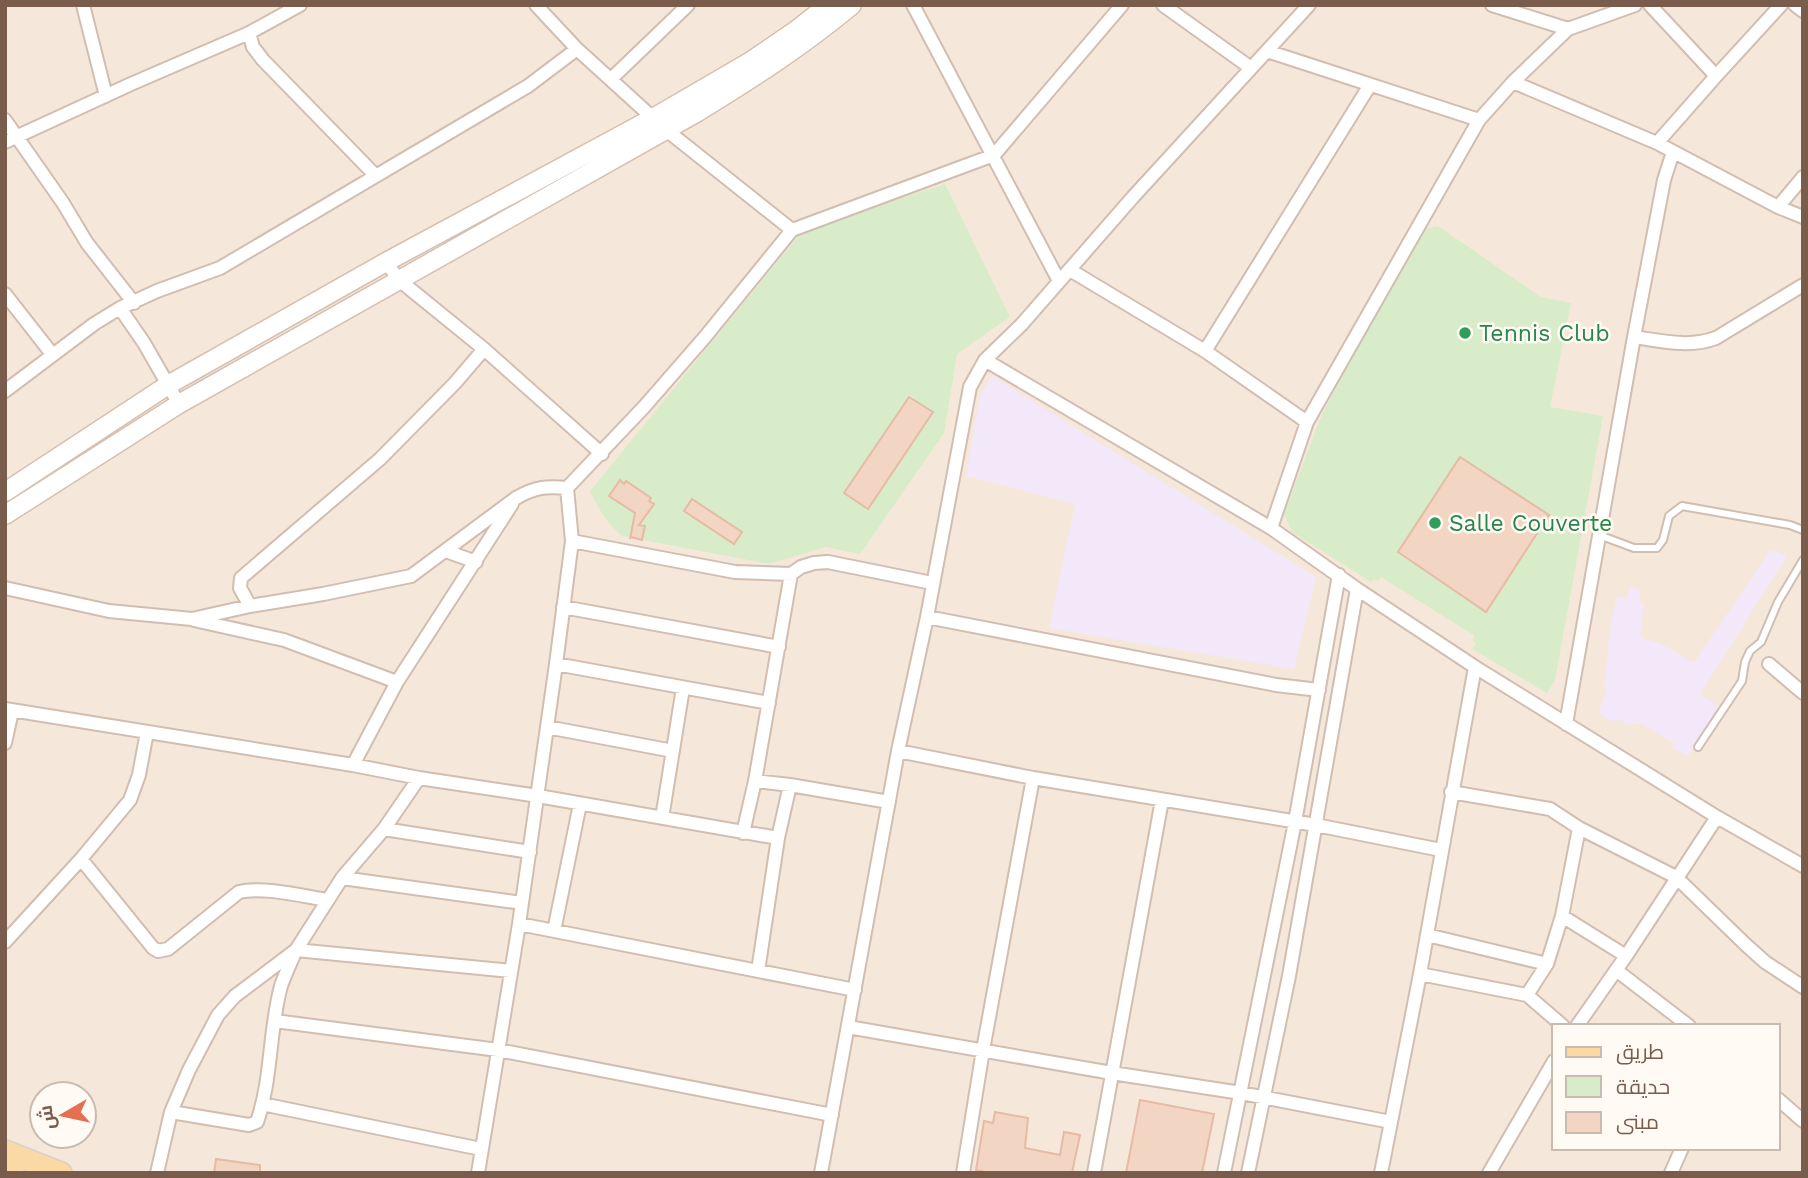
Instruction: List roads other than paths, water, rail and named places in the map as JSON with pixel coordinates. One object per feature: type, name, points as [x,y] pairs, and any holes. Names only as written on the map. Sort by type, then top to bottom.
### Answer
[{"type":"main road","points":[[5,1151],[61,1173]]},
{"type":"main road","points":[[5,1170],[13,1173]]},
{"type":"street","points":[[83,5],[106,96]]},
{"type":"street","points":[[5,142],[248,33],[300,5]]},
{"type":"street","points":[[536,5],[578,49],[659,124],[792,230]]},
{"type":"street","points":[[611,79],[688,5]]},
{"type":"street","points":[[5,515],[179,404],[556,193],[795,31],[828,5]]},
{"type":"street","points":[[5,492],[168,385],[386,262],[659,124],[696,113],[798,48],[852,5]]},
{"type":"street","points":[[914,5],[1059,281]]},
{"type":"street","points":[[567,488],[602,453],[705,337],[792,230],[994,155],[1122,5]]},
{"type":"street","points":[[1163,5],[1251,68]]},
{"type":"street","points":[[821,1173],[898,751],[970,387],[985,360],[1022,324],[1133,197],[1309,5]]},
{"type":"street","points":[[1493,5],[1568,29]]},
{"type":"street","points":[[1270,528],[1307,422],[1479,120],[1513,82],[1568,29],[1635,5]]},
{"type":"street","points":[[1650,5],[1716,76]]},
{"type":"street","points":[[1657,143],[1781,5]]},
{"type":"street","points":[[1795,5],[1803,11]]},
{"type":"street","points":[[248,33],[253,47],[263,60],[375,175]]},
{"type":"street","points":[[5,391],[52,354],[120,308],[220,268],[528,86],[578,49]]},
{"type":"street","points":[[1267,51],[1479,120]]},
{"type":"street","points":[[1513,82],[1657,143],[1778,207],[1803,217]]},
{"type":"street","points":[[1205,351],[1370,85]]},
{"type":"street","points":[[5,120],[87,243],[134,303]]},
{"type":"street","points":[[1566,724],[1634,337],[1664,180],[1673,152]]},
{"type":"street","points":[[1778,207],[1803,177]]},
{"type":"street","points":[[386,262],[399,280],[484,349],[602,453]]},
{"type":"street","points":[[1070,270],[1205,351],[1307,422]]},
{"type":"street","points":[[1634,337],[1689,345],[1703,343],[1716,338],[1803,285]]},
{"type":"street","points":[[5,294],[52,354]]},
{"type":"street","points":[[120,308],[144,343],[179,404]]},
{"type":"street","points":[[250,606],[240,588],[241,578],[380,459],[455,383],[484,349]]},
{"type":"street","points":[[985,360],[1270,528],[1475,667],[1717,817],[1803,866]]},
{"type":"street","points":[[192,619],[411,576],[516,498],[531,490],[548,486],[567,488]]},
{"type":"street","points":[[478,1173],[530,852],[572,541],[567,488]]},
{"type":"street","points":[[353,765],[397,682],[516,498]]},
{"type":"street","points":[[572,541],[734,572],[791,574],[814,563],[828,562],[932,583]]},
{"type":"street","points":[[446,551],[476,562]]},
{"type":"street","points":[[743,833],[755,781],[791,574]]},
{"type":"street","points":[[1224,1173],[1295,822],[1339,575]]},
{"type":"street","points":[[5,588],[109,611],[192,619],[284,640],[397,682]]},
{"type":"street","points":[[1248,1173],[1289,976],[1357,589]]},
{"type":"street","points":[[563,607],[779,647]]},
{"type":"street","points":[[926,617],[1276,685],[1319,690]]},
{"type":"street","points":[[556,664],[769,703]]},
{"type":"street","points":[[1769,664],[1803,693]]},
{"type":"street","points":[[1381,1173],[1475,667]]},
{"type":"street","points":[[662,818],[683,688]]},
{"type":"street","points":[[5,743],[9,710],[353,765],[778,838]]},
{"type":"street","points":[[547,727],[673,751]]},
{"type":"street","points":[[5,942],[10,928],[81,859],[130,800],[139,775],[147,732]]},
{"type":"street","points":[[898,751],[1032,778],[1316,825],[1441,850]]},
{"type":"street","points":[[172,1112],[252,1125],[257,1122],[282,984],[296,950],[342,878],[384,829],[419,778]]},
{"type":"street","points":[[963,1173],[1032,778]]},
{"type":"street","points":[[755,781],[889,802]]},
{"type":"street","points":[[758,971],[778,838],[790,785]]},
{"type":"street","points":[[1451,792],[1544,807],[1578,828],[1676,877],[1765,962],[1803,988]]},
{"type":"street","points":[[1094,1173],[1162,800]]},
{"type":"street","points":[[554,931],[580,804]]},
{"type":"street","points":[[1578,1024],[1717,817]]},
{"type":"street","points":[[1527,995],[1546,964],[1562,916],[1578,828]]},
{"type":"street","points":[[384,829],[530,852]]},
{"type":"street","points":[[81,859],[158,951],[168,949],[239,892],[262,891],[327,900]]},
{"type":"street","points":[[342,878],[522,903]]},
{"type":"street","points":[[1562,916],[1626,956]]},
{"type":"street","points":[[519,924],[855,990]]},
{"type":"street","points":[[1427,935],[1546,964]]},
{"type":"street","points":[[157,1173],[172,1112],[189,1070],[214,1021],[235,996],[296,950],[511,971]]},
{"type":"street","points":[[1616,970],[1686,1024]]},
{"type":"street","points":[[1420,974],[1527,995],[1561,1024]]},
{"type":"street","points":[[275,1021],[498,1050],[832,1115]]},
{"type":"street","points":[[848,1027],[1241,1093],[1391,1122]]},
{"type":"street","points":[[1489,1173],[1552,1064]]},
{"type":"street","points":[[1780,1101],[1803,1121]]},
{"type":"street","points":[[262,1104],[481,1149]]},
{"type":"street","points":[[1671,1173],[1681,1150]]},
{"type":"lane","points":[[1599,534],[1634,548],[1657,548],[1664,540],[1669,516],[1682,506],[1790,524],[1803,530]]},
{"type":"lane","points":[[1698,747],[1742,681],[1750,651],[1761,642],[1777,602],[1803,560]]},
{"type":"place","name":"Tennis Club","points":[[1465,333]]},
{"type":"place","name":"Salle Couverte","points":[[1435,523]]}]
